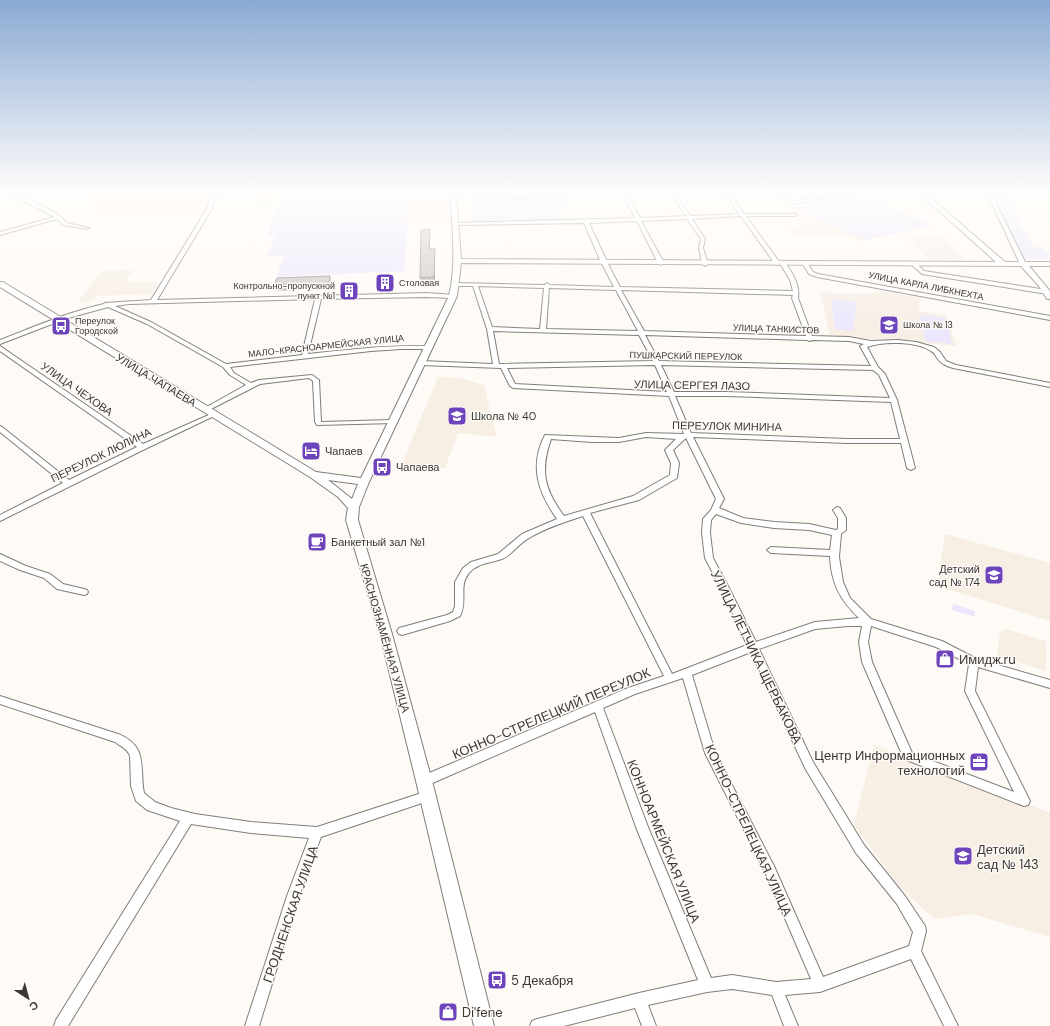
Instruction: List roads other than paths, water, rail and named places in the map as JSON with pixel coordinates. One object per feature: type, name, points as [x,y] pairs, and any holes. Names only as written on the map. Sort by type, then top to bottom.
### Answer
[{"type":"street","points":[[153,301],[190,241]]},
{"type":"street","name":"КРАСНОЗНАМЁННАЯ УЛИЦА","points":[[456,241],[458,261],[457,284],[453,296],[364,482],[354,507],[353,526],[386,634],[426,789],[484,1026]]},
{"type":"street","points":[[402,631],[450,618],[457,614],[460,606],[459,582],[466,570],[474,564],[502,556],[525,536],[562,519],[636,498],[674,476],[675,463],[669,450],[685,436],[671,394],[594,241]]},
{"type":"street","points":[[649,241],[661,263]]},
{"type":"street","points":[[703,241],[701,248],[706,264]]},
{"type":"street","points":[[763,241],[792,278],[797,293],[795,298],[810,339]]},
{"type":"street","points":[[977,241],[1002,263]]},
{"type":"street","points":[[1011,241],[1022,264],[1042,285],[1049,295]]},
{"type":"street","points":[[458,261],[706,264],[1002,263],[1050,265]]},
{"type":"street","name":"УЛИЦА КАРЛА ЛИБКНЕХТА","points":[[805,263],[812,273],[817,275],[1050,318]]},
{"type":"street","points":[[913,263],[922,272],[1049,295]]},
{"type":"street","points":[[1042,285],[1040,272],[1042,269],[1050,265]]},
{"type":"street","name":"УЛИЦА ЧАПАЕВА","points":[[0,284],[314,475],[342,495],[354,507]]},
{"type":"street","points":[[457,284],[797,293]]},
{"type":"street","points":[[474,284],[490,329],[500,366]]},
{"type":"street","points":[[543,331],[547,286]]},
{"type":"street","points":[[0,342],[58,320],[107,304],[153,301],[426,295],[453,296]]},
{"type":"street","points":[[305,356],[318,298]]},
{"type":"street","points":[[107,304],[149,323],[225,366],[232,374],[251,385]]},
{"type":"street","name":"УЛИЦА ТАНКИСТОВ","points":[[490,329],[849,339],[872,343],[896,342],[920,345],[935,350],[938,353],[940,360],[945,364],[955,367],[1050,385]]},
{"type":"street","points":[[872,343],[863,346],[875,368],[882,374],[894,400],[911,468]]},
{"type":"street","name":"МАЛО-КРАСНОАРМЕЙСКАЯ УЛИЦА","points":[[225,366],[393,347],[428,348]]},
{"type":"street","name":"УЛИЦА ЧЕХОВА","points":[[0,348],[142,447]]},
{"type":"street","name":"ПУШКАРСКИЙ ПЕРЕУЛОК","points":[[420,363],[500,366],[656,363],[875,368]]},
{"type":"street","name":"УЛИЦА СЕРГЕЯ ЛАЗО","points":[[500,366],[513,386],[627,393],[894,400]]},
{"type":"street","points":[[209,412],[251,385],[259,382],[310,376],[316,380],[319,424],[392,422]]},
{"type":"street","name":"ПЕРЕУЛОК ЛЮЛИНА","points":[[0,518],[209,412]]},
{"type":"street","points":[[0,428],[68,483]]},
{"type":"street","name":"ПЕРЕУЛОК МИНИНА","points":[[562,519],[553,508],[540,480],[542,459],[548,437],[620,440],[646,435],[847,441],[905,441]]},
{"type":"street","name":"УЛИЦА ЛЁТЧИКА ЩЕРБАКОВА","points":[[685,436],[720,499],[714,511],[707,519],[706,533],[709,558],[809,765],[860,849],[900,900],[920,931],[914,951]]},
{"type":"street","name":"УЛИЦА ЧАПАЕВА","points":[[314,475],[364,482]]},
{"type":"street","points":[[714,511],[720,511],[741,520],[774,525],[809,527],[837,533],[842,530],[842,518],[837,510]]},
{"type":"street","points":[[585,512],[670,679]]},
{"type":"street","points":[[837,533],[833,553],[838,582],[845,598],[868,622],[939,644],[974,662],[1050,684]]},
{"type":"street","points":[[771,550],[833,553]]},
{"type":"street","points":[[0,557],[23,568],[47,576],[60,587],[84,592]]},
{"type":"street","name":"КОННО-СТРЕЛЕЦКИЙ ПЕРЕУЛОК","points":[[317,833],[426,789],[632,691],[670,679],[753,647],[815,626],[848,622],[868,622]]},
{"type":"street","points":[[868,622],[863,633],[862,648],[908,756],[1024,801],[970,691],[974,662]]},
{"type":"street","name":"КОННО-СТРЕЛЕЦКАЯ УЛИЦА","points":[[686,673],[710,753],[770,870],[820,985]]},
{"type":"street","name":"ГРОДНЕНСКАЯ УЛИЦА","points":[[0,700],[118,739],[127,744],[134,752],[139,797],[152,808],[189,817],[244,827],[317,833],[293,896],[252,1026]]},
{"type":"street","name":"КОННОАРМЕЙСКАЯ УЛИЦА","points":[[598,707],[642,827],[707,985]]},
{"type":"street","points":[[61,1025],[189,817]]},
{"type":"street","points":[[537,1026],[639,1000],[707,985],[732,982],[776,989],[820,985],[914,951],[951,1026]]},
{"type":"street","points":[[776,989],[791,1026]]},
{"type":"street","points":[[639,1000],[649,1026]]},
{"type":"place","name":"Столовая","points":[[385,283]]},
{"type":"place","name":"Контрольно-пропускной пункт №1","points":[[349,291]]},
{"type":"place","name":"Школа № 13","points":[[889,325]]},
{"type":"place","name":"Переулок Городской","points":[[61,326]]},
{"type":"place","name":"Школа № 40","points":[[457,416]]},
{"type":"place","name":"Чапаев","points":[[311,451]]},
{"type":"place","name":"Чапаева","points":[[382,467]]},
{"type":"place","name":"Банкетный зал №1","points":[[317,542]]},
{"type":"place","name":"Детский сад № 174","points":[[994,575]]},
{"type":"place","name":"Имидж.ru","points":[[945,659]]},
{"type":"place","name":"Центр Информационных технологий","points":[[979,762]]},
{"type":"place","name":"Детский сад № 143","points":[[963,856]]},
{"type":"place","name":"5 Декабря","points":[[497,980]]},
{"type":"place","name":"Di'fene","points":[[448,1012]]}]
